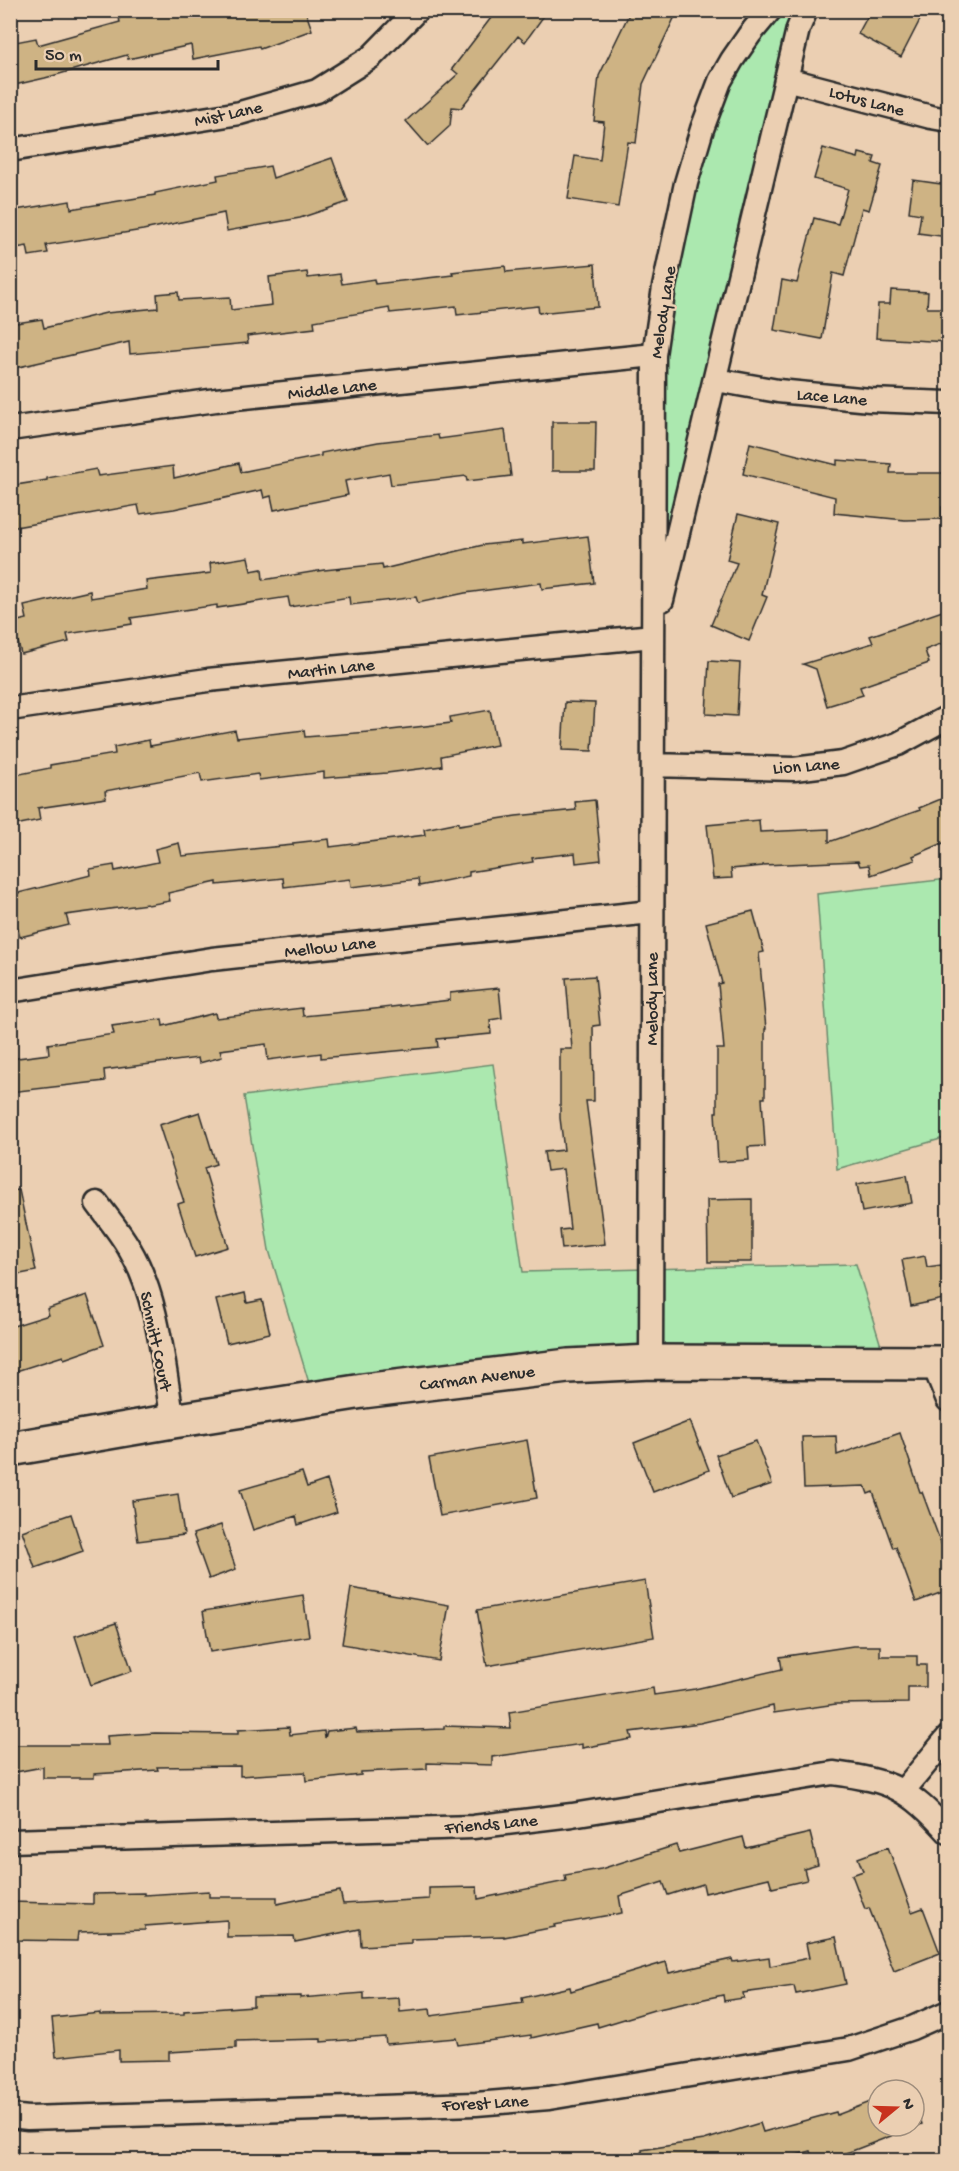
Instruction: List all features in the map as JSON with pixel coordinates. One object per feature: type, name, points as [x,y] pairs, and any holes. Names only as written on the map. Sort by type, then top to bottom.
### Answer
[{"type":"main road","name":"Carman Avenue","points":[[10,1449],[363,1391],[568,1366],[651,1362],[941,1363]]},
{"type":"street","name":"Mist Lane","points":[[10,150],[240,113],[317,91],[371,57],[417,10]]},
{"type":"street","name":"Melody Lane","points":[[651,1362],[654,355],[664,287],[686,183],[702,129],[720,81],[732,60],[770,10]]},
{"type":"street","name":"Melody Lane","points":[[653,636],[798,29],[806,10]]},
{"type":"street","name":"Lotus Lane","points":[[786,79],[948,120]]},
{"type":"street","name":"Middle Lane","points":[[10,429],[216,400],[654,355]]},
{"type":"street","name":"Lace Lane","points":[[716,380],[778,391],[870,400],[948,403]]},
{"type":"street","name":"Martin Lane","points":[[10,709],[208,680],[653,636]]},
{"type":"street","name":"Lion Lane","points":[[653,765],[794,769],[843,763],[898,744],[948,717]]},
{"type":"street","name":"Mellow Lane","points":[[10,991],[212,959],[651,912]]},
{"type":"street","name":"Schmitt Court","points":[[97,1203],[129,1247],[141,1271],[154,1312],[173,1421]]},
{"type":"street","points":[[941,1363],[948,1400]]},
{"type":"street","points":[[904,1790],[948,1737]]},
{"type":"street","name":"Friends Lane","points":[[10,1841],[473,1827],[572,1815],[833,1773],[870,1778],[904,1790],[927,1808],[948,1832]]},
{"type":"street","name":"Forest Lane","points":[[10,2116],[28,2118],[476,2104],[549,2098],[849,2049],[912,2028],[948,2012]]},
{"type":"green space","points":[[776,11],[803,11],[656,615],[657,356],[689,179],[723,88]]},
{"type":"green space","points":[[948,879],[948,1153],[944,1138],[837,1169],[817,894]]},
{"type":"green space","points":[[493,1064],[523,1272],[856,1264],[885,1359],[312,1393],[269,1250],[244,1096]]},
{"type":"building","points":[[117,10],[305,10],[312,30],[260,49],[259,46],[193,59],[191,45],[128,59],[127,55],[10,86],[10,43],[36,38],[38,45],[120,22]]},
{"type":"building","points":[[497,10],[548,10],[525,42],[518,36],[461,108],[452,107],[450,126],[428,146],[406,121],[458,74],[452,69]]},
{"type":"building","points":[[631,10],[678,10],[643,84],[636,143],[628,142],[618,207],[568,199],[575,156],[600,160],[604,122],[594,121],[599,76]]},
{"type":"building","points":[[871,10],[925,10],[901,57],[858,34]]},
{"type":"building","points":[[823,148],[858,158],[859,153],[875,157],[873,163],[882,166],[869,210],[862,208],[844,276],[833,273],[822,339],[774,330],[782,280],[797,283],[814,218],[838,224],[848,189],[814,179]]},
{"type":"building","points":[[332,158],[348,202],[300,218],[227,231],[224,213],[143,230],[46,245],[48,253],[29,256],[27,246],[10,249],[10,211],[70,201],[71,209],[155,195],[155,193],[218,180],[217,175],[270,166],[273,178]]},
{"type":"building","points":[[913,180],[948,185],[948,237],[918,233],[921,214],[909,212]]},
{"type":"building","points":[[595,264],[598,307],[539,313],[538,306],[457,315],[456,306],[390,313],[389,308],[314,321],[315,328],[247,336],[248,343],[130,354],[129,342],[10,369],[10,324],[42,319],[44,328],[106,313],[158,308],[157,294],[178,292],[179,300],[230,297],[231,310],[272,305],[269,277],[307,272],[308,278],[340,274],[342,284],[374,279],[375,284],[505,266],[506,272]]},
{"type":"building","points":[[891,290],[928,292],[927,308],[948,308],[948,342],[876,338],[878,304],[890,304]]},
{"type":"building","points":[[552,422],[596,422],[595,471],[552,471]]},
{"type":"building","points":[[505,430],[511,476],[467,481],[466,476],[391,485],[389,473],[345,481],[348,495],[274,510],[271,496],[264,498],[262,490],[174,509],[140,514],[138,505],[10,528],[10,486],[47,480],[47,478],[96,469],[98,476],[173,466],[174,478],[239,463],[241,472],[378,442],[438,435],[439,439]]},
{"type":"building","points":[[750,443],[837,465],[837,460],[891,464],[890,473],[948,473],[948,507],[942,507],[942,519],[905,520],[834,513],[835,497],[743,474]]},
{"type":"building","points":[[738,514],[779,524],[762,595],[767,597],[749,641],[711,625],[737,563],[727,560]]},
{"type":"building","points":[[588,536],[594,583],[542,589],[541,583],[465,593],[418,603],[416,597],[350,605],[349,597],[290,607],[288,597],[217,608],[217,605],[131,618],[132,624],[67,634],[69,642],[21,654],[13,622],[27,619],[24,606],[90,591],[91,598],[147,589],[146,581],[211,573],[210,563],[248,557],[251,571],[262,569],[263,580],[382,564],[383,569],[483,545],[522,541],[522,544]]},
{"type":"building","points":[[948,609],[948,641],[925,650],[929,663],[860,687],[863,695],[827,706],[816,669],[803,664],[873,643],[870,636]]},
{"type":"building","points":[[709,661],[740,663],[737,716],[706,714]]},
{"type":"building","points":[[565,702],[595,703],[592,751],[562,750]]},
{"type":"building","points":[[490,710],[497,745],[441,756],[442,766],[324,778],[324,772],[259,780],[258,774],[202,782],[200,773],[105,791],[106,798],[38,808],[40,820],[10,826],[10,776],[50,768],[50,765],[115,754],[114,747],[149,740],[150,746],[235,730],[237,738],[304,730],[305,737],[382,731],[451,723],[450,717]]},
{"type":"building","points":[[948,796],[948,841],[913,856],[915,860],[871,875],[869,865],[860,866],[858,861],[763,865],[731,869],[732,878],[713,879],[707,825],[759,820],[760,832],[829,829],[829,842],[920,810],[919,808]]},
{"type":"building","points":[[595,800],[601,860],[576,863],[575,853],[532,858],[533,862],[469,872],[469,876],[419,886],[418,879],[351,887],[350,879],[284,887],[283,878],[217,885],[217,882],[168,893],[170,901],[66,915],[69,925],[20,937],[10,900],[10,895],[91,875],[90,869],[114,865],[115,871],[158,862],[155,849],[179,843],[182,856],[293,845],[293,843],[329,839],[330,847],[425,835],[424,829],[459,822],[459,825],[576,810],[575,802]]},
{"type":"building","points":[[753,911],[764,952],[759,953],[766,1029],[765,1098],[762,1098],[765,1146],[748,1147],[749,1160],[718,1162],[715,1112],[717,1112],[717,1049],[724,1049],[718,984],[722,983],[706,923]]},
{"type":"building","points":[[595,976],[600,1025],[593,1026],[594,1101],[586,1101],[605,1244],[562,1249],[560,1230],[570,1229],[563,1169],[547,1171],[544,1152],[564,1150],[560,1118],[560,1049],[572,1049],[566,978]]},
{"type":"building","points":[[499,988],[502,1018],[490,1020],[491,1034],[437,1039],[438,1047],[321,1058],[321,1053],[268,1060],[266,1044],[220,1050],[222,1057],[199,1063],[198,1058],[104,1070],[105,1081],[10,1092],[10,1059],[49,1054],[48,1044],[114,1034],[112,1026],[162,1019],[163,1026],[215,1013],[216,1018],[302,1008],[303,1016],[366,1010],[450,1000],[450,993]]},
{"type":"building","points":[[200,1112],[216,1164],[204,1168],[228,1247],[195,1257],[178,1204],[184,1202],[159,1125]]},
{"type":"building","points":[[907,1175],[912,1203],[862,1212],[857,1184]]},
{"type":"building","points":[[19,1190],[36,1271],[10,1276],[10,1191]]},
{"type":"building","points":[[752,1199],[752,1262],[708,1262],[707,1200]]},
{"type":"building","points":[[925,1256],[927,1267],[941,1265],[948,1298],[911,1306],[902,1260]]},
{"type":"building","points":[[245,1293],[247,1303],[262,1300],[270,1333],[227,1343],[216,1300]]},
{"type":"building","points":[[87,1295],[104,1345],[64,1359],[63,1356],[10,1373],[10,1327],[49,1315],[47,1309]]},
{"type":"building","points":[[690,1421],[709,1470],[653,1492],[634,1443]]},
{"type":"building","points":[[900,1433],[920,1492],[922,1492],[948,1557],[948,1590],[916,1602],[873,1492],[868,1494],[865,1486],[804,1488],[802,1437],[836,1436],[837,1455]]},
{"type":"building","points":[[527,1440],[537,1498],[440,1516],[429,1458]]},
{"type":"building","points":[[756,1441],[772,1484],[731,1498],[716,1455]]},
{"type":"building","points":[[302,1472],[307,1487],[327,1480],[337,1512],[298,1525],[296,1516],[253,1530],[240,1490]]},
{"type":"building","points":[[178,1494],[184,1535],[138,1541],[132,1501]]},
{"type":"building","points":[[71,1514],[83,1551],[35,1568],[22,1531]]},
{"type":"building","points":[[221,1525],[236,1569],[209,1579],[193,1534]]},
{"type":"building","points":[[645,1581],[654,1637],[487,1666],[477,1610]]},
{"type":"building","points":[[351,1588],[449,1605],[439,1661],[342,1644]]},
{"type":"building","points":[[303,1595],[309,1636],[210,1652],[203,1611]]},
{"type":"building","points":[[116,1623],[132,1671],[91,1685],[75,1636]]},
{"type":"building","points":[[853,1646],[880,1646],[880,1656],[917,1656],[917,1665],[926,1665],[926,1687],[908,1687],[908,1703],[836,1704],[774,1713],[773,1706],[700,1723],[630,1732],[632,1739],[582,1748],[582,1744],[492,1757],[492,1765],[427,1763],[427,1769],[361,1772],[361,1775],[306,1781],[305,1772],[240,1776],[240,1766],[157,1767],[158,1770],[94,1774],[94,1778],[43,1778],[43,1767],[10,1773],[10,1745],[108,1745],[107,1736],[155,1733],[238,1734],[238,1730],[289,1727],[290,1735],[324,1731],[325,1738],[327,1731],[356,1728],[357,1732],[444,1729],[444,1726],[511,1728],[509,1712],[653,1688],[654,1695],[695,1689],[782,1669],[780,1657]]},
{"type":"building","points":[[810,1833],[818,1865],[804,1869],[807,1880],[772,1888],[769,1878],[705,1893],[703,1884],[668,1895],[663,1882],[619,1896],[622,1913],[504,1937],[411,1939],[411,1943],[361,1946],[360,1929],[295,1942],[294,1936],[227,1937],[227,1920],[145,1926],[145,1930],[78,1932],[77,1941],[10,1940],[10,1902],[93,1904],[93,1894],[144,1893],[144,1895],[209,1891],[209,1897],[277,1897],[277,1904],[340,1891],[343,1904],[429,1899],[429,1888],[477,1887],[478,1899],[566,1881],[565,1875],[601,1869],[676,1845],[679,1853],[743,1837],[746,1848]]},
{"type":"building","points":[[888,1847],[912,1912],[923,1908],[940,1953],[894,1971],[869,1908],[865,1909],[852,1875],[863,1871],[858,1858]]},
{"type":"building","points":[[836,1937],[846,1984],[796,1994],[794,1986],[743,1993],[744,1998],[724,2001],[723,1995],[654,2010],[598,2027],[597,2023],[531,2038],[531,2035],[458,2045],[456,2038],[386,2044],[385,2037],[321,2042],[321,2039],[236,2041],[236,2048],[169,2052],[169,2060],[119,2061],[119,2050],[56,2057],[52,2018],[100,2013],[100,2015],[184,2014],[184,2011],[253,2006],[253,1997],[300,1996],[300,1998],[364,1993],[364,2000],[399,1998],[400,2012],[430,2009],[431,2016],[523,2003],[522,1998],[570,1987],[571,1991],[666,1962],[669,1973],[732,1959],[733,1962],[769,1957],[770,1966],[809,1958],[806,1943]]},
{"type":"building","points":[[866,2104],[866,2138],[886,2138],[821,2160],[814,2160],[811,2151],[779,2160],[730,2160],[729,2157],[709,2160],[643,2160],[642,2150],[704,2140],[760,2123],[763,2132],[836,2112],[837,2115]]}]
